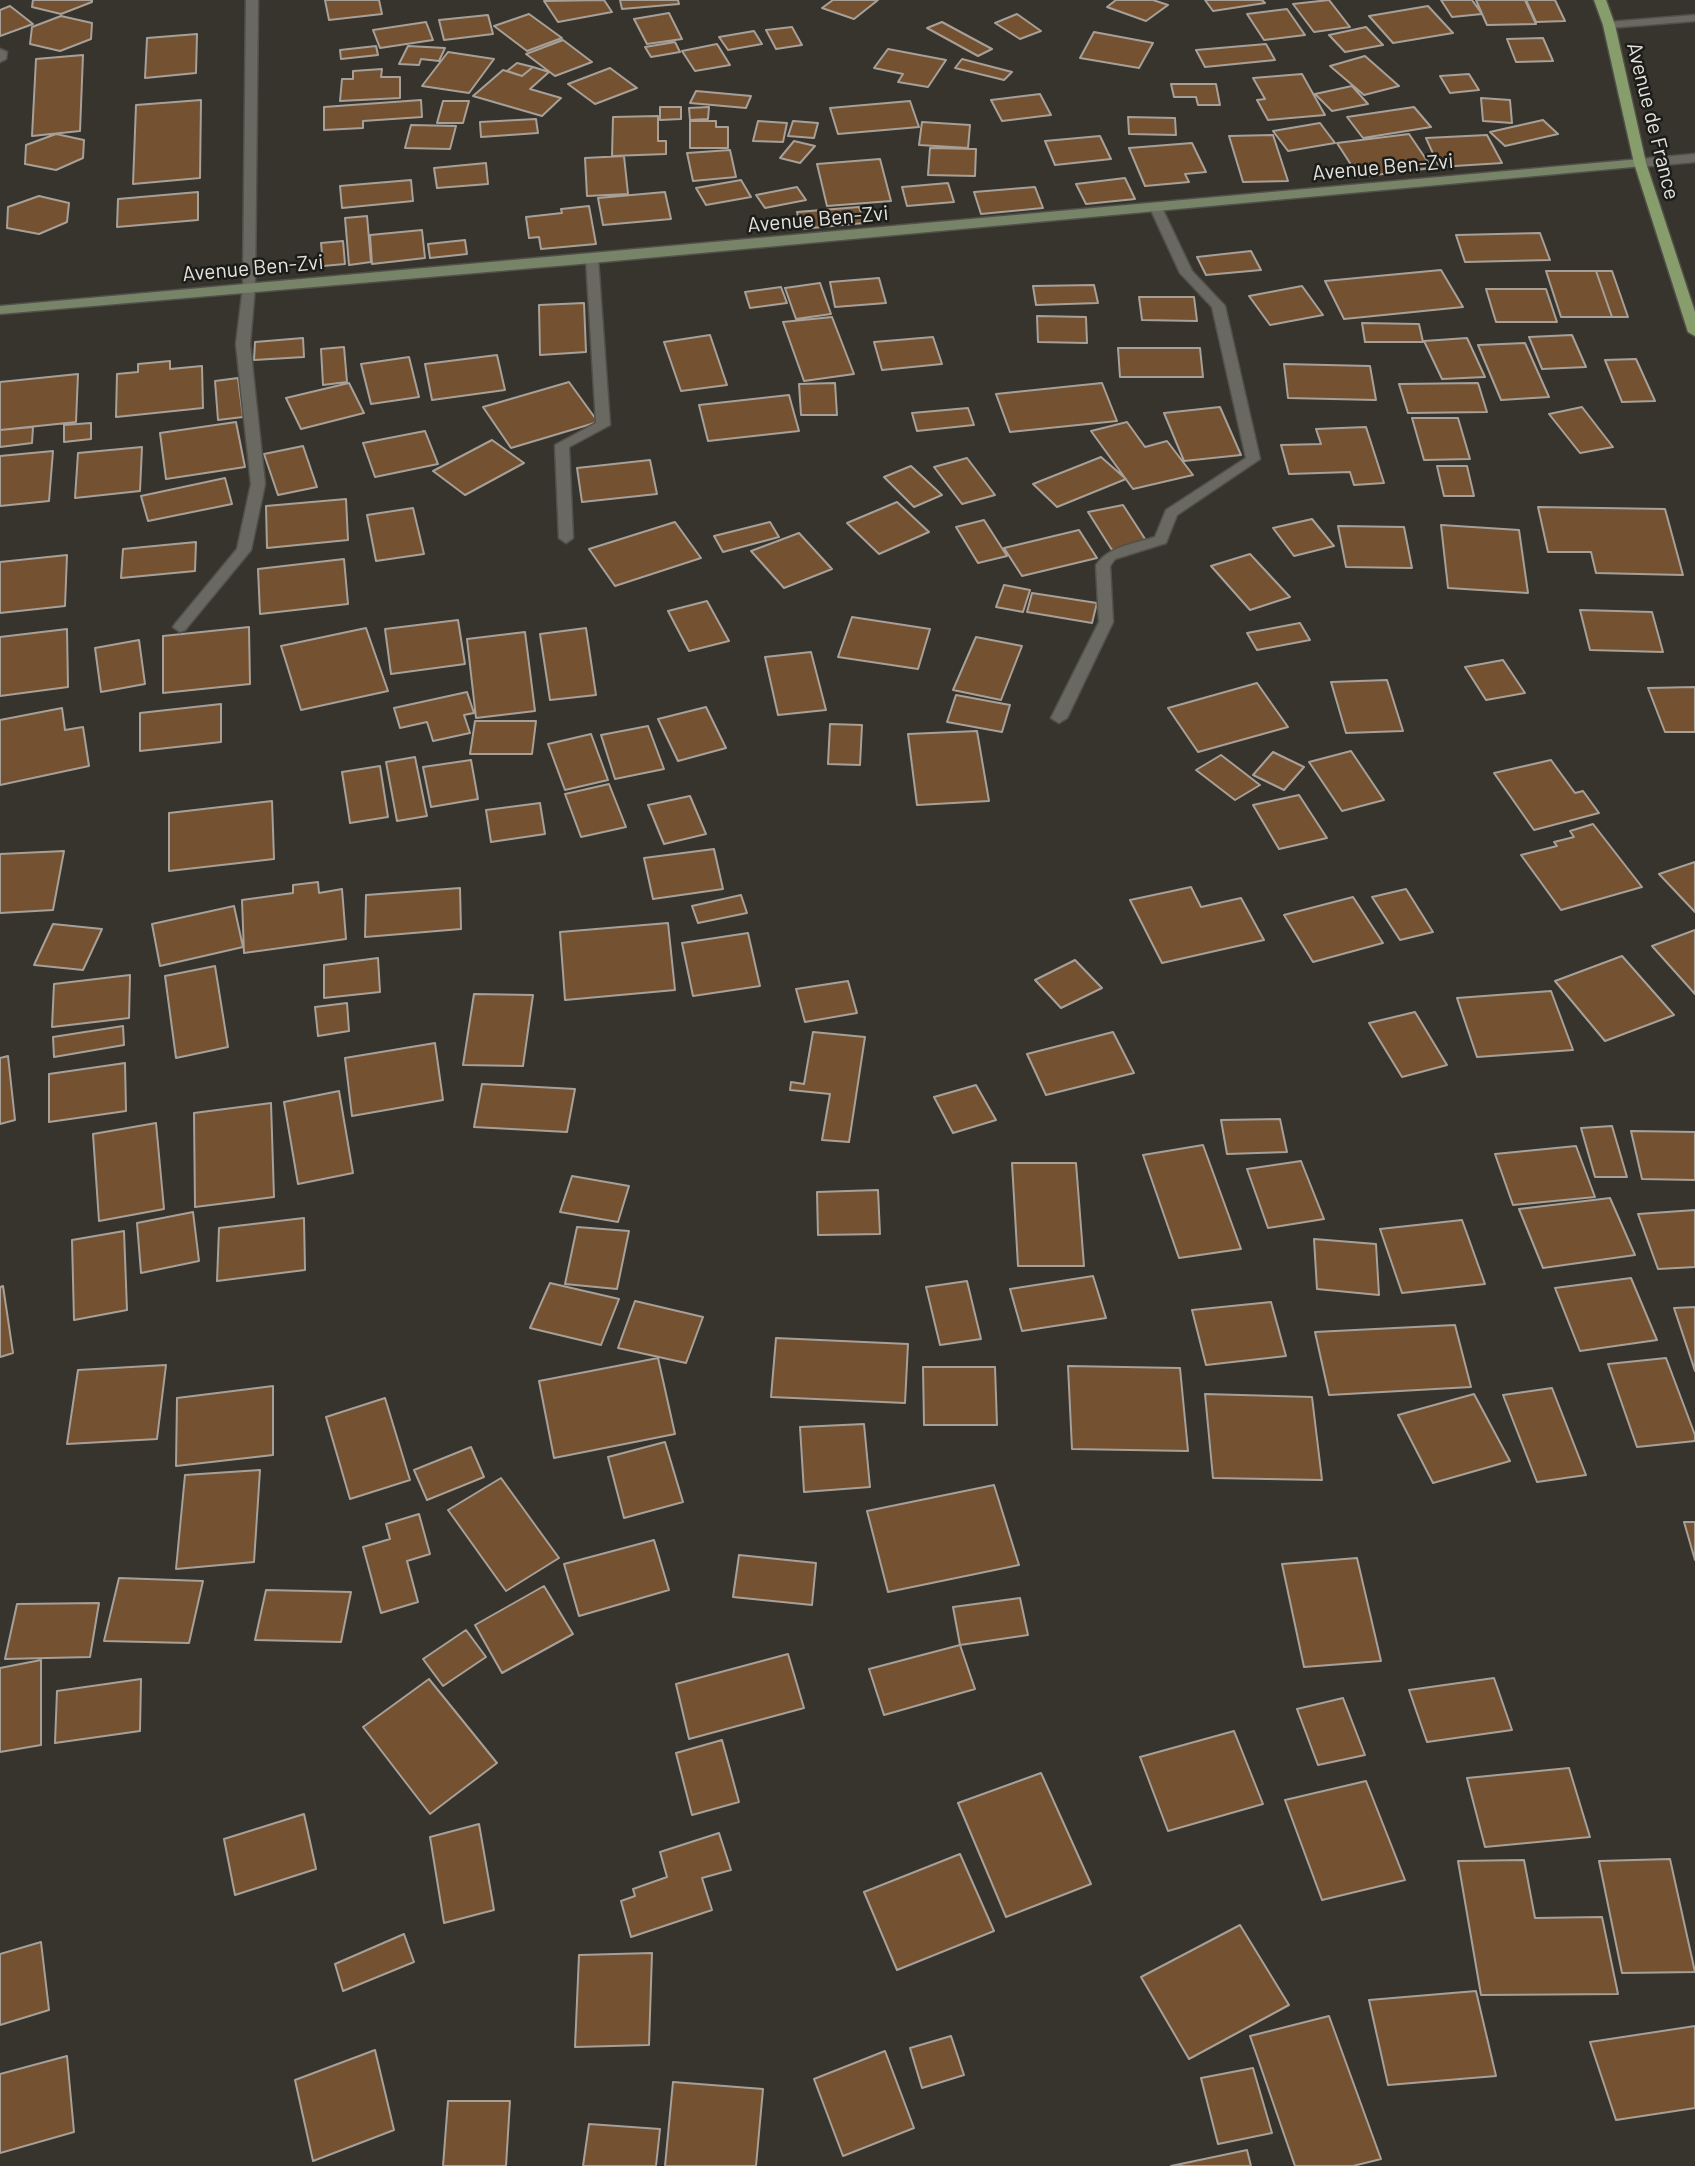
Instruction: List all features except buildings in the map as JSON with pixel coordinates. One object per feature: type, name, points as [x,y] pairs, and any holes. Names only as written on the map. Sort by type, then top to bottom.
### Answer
[{"type":"main road","name":"Avenue de France","points":[[1600,0],[1609,25],[1640,163],[1695,332]]},
{"type":"street","points":[[180,627],[244,550],[258,484],[243,344],[249,287],[252,0]]},
{"type":"street","points":[[1609,25],[1695,18]]},
{"type":"street","points":[[0,59],[1,52]]},
{"type":"street","points":[[1640,163],[1695,158]]},
{"type":"street","name":"Avenue Ben-Zvi","points":[[0,310],[1640,163]]},
{"type":"street","points":[[1059,718],[1106,622],[1102,565],[1110,556],[1161,540],[1171,513],[1253,458],[1218,306],[1186,273],[1156,208]]},
{"type":"street","points":[[566,538],[562,445],[603,425],[592,259]]}]
